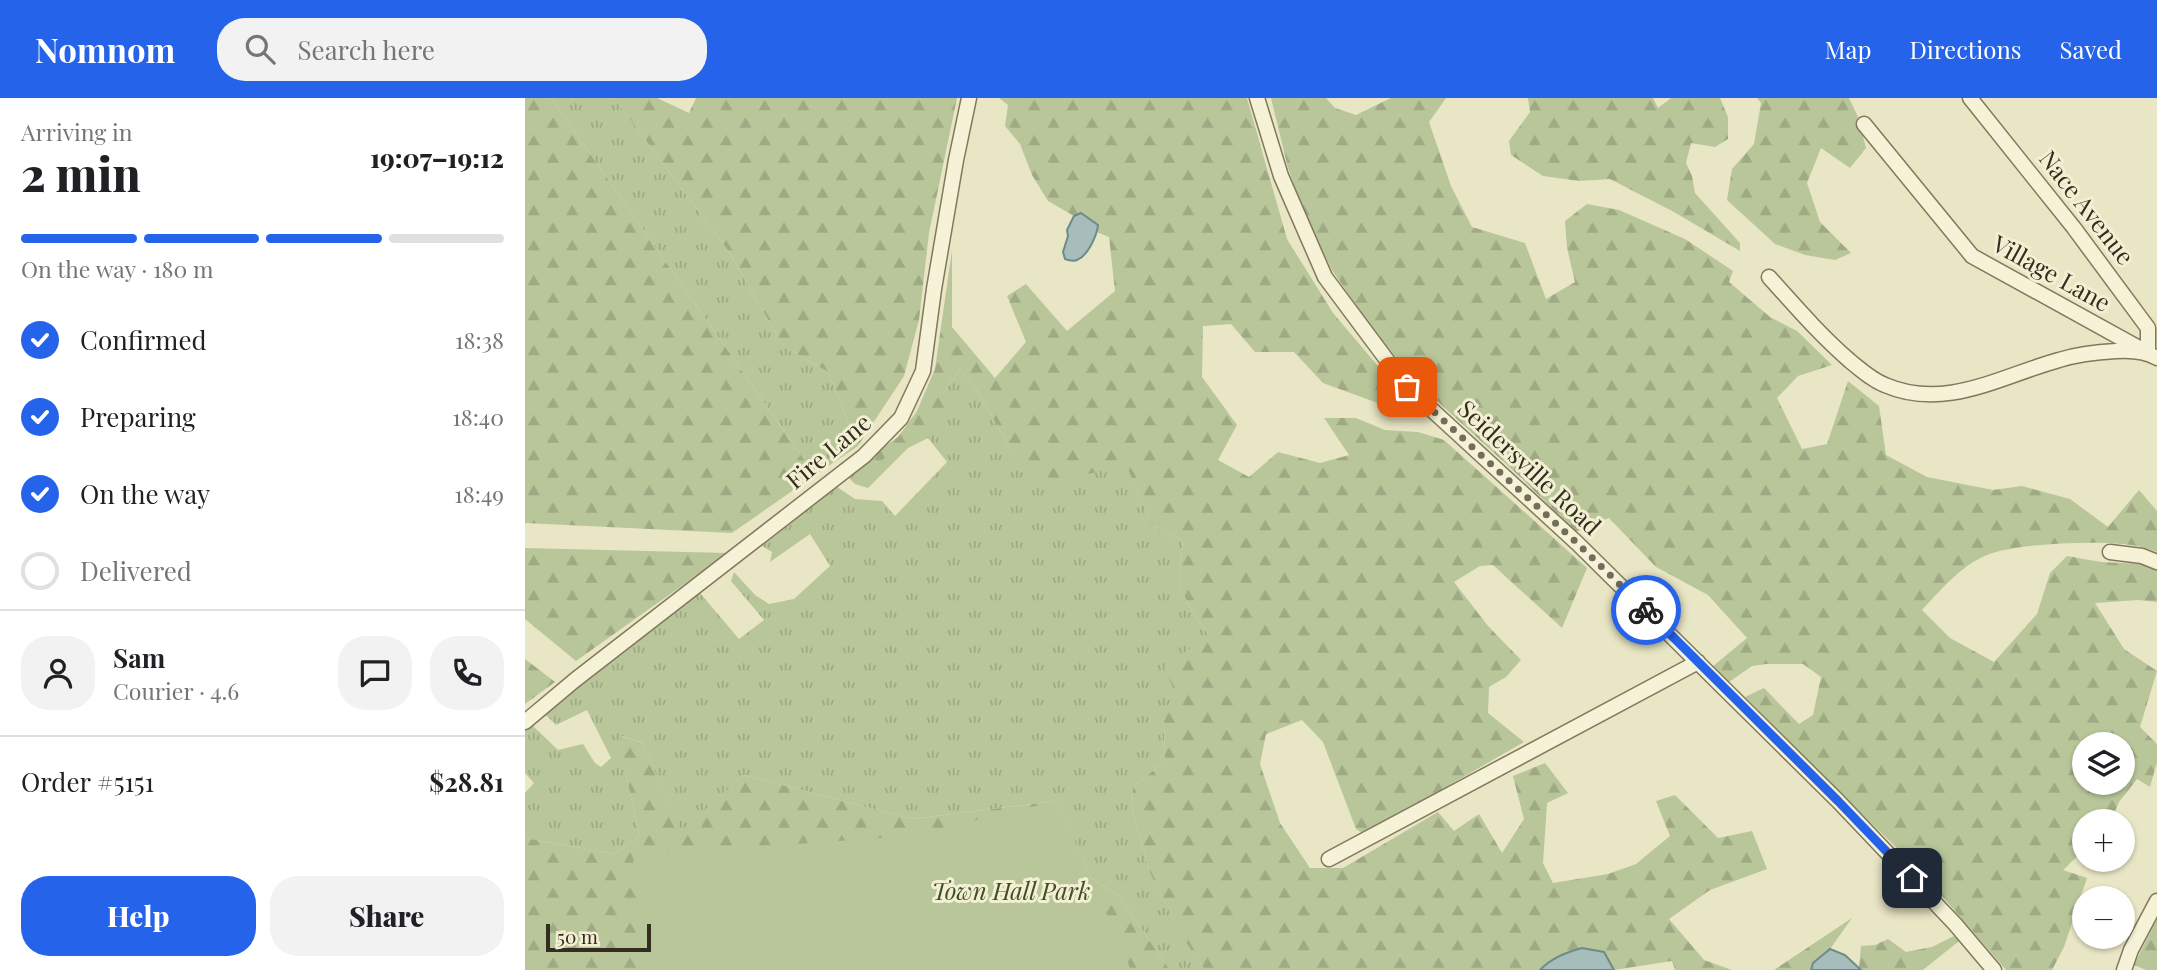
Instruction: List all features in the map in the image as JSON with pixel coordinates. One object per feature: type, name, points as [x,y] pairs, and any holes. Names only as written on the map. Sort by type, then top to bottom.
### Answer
[{"type":"street","name":"Fire Lane","points":[[525,722],[575,680],[864,456],[901,418],[923,371],[937,267],[969,98]]},
{"type":"street","name":"Seidersville Road","points":[[1257,98],[1281,176],[1325,277],[1407,387],[1577,543],[1697,662],[1866,830],[1994,970]]},
{"type":"street","name":"Nace Avenue","points":[[1970,98],[2074,228],[2148,328],[2152,355]]},
{"type":"street","name":"Village Lane","points":[[1864,124],[1972,256],[2152,355]]},
{"type":"street","points":[[1769,277],[1828,341],[1871,378],[1902,391],[1944,394],[1971,390],[2059,360],[2092,352],[2123,351],[2152,355]]},
{"type":"street","points":[[2109,552],[2142,556],[2157,562]]},
{"type":"street","points":[[1329,859],[1697,662]]},
{"type":"street","points":[[2124,970],[2131,950],[2157,901]]},
{"type":"green space","points":[[525,98],[551,98],[815,475],[732,533],[525,523]]},
{"type":"green space","points":[[551,98],[614,98],[729,252],[784,347],[828,372],[858,446],[815,475]]},
{"type":"green space","points":[[614,98],[657,98],[689,113],[696,98],[957,98],[929,233],[919,320],[904,376],[858,446],[828,372],[784,347],[729,252]]},
{"type":"green space","points":[[999,98],[1247,98],[1287,239],[1333,313],[1417,412],[1386,406],[1323,383],[1294,352],[1255,352],[1231,324],[1203,326],[1202,377],[1237,425],[1218,460],[1249,477],[1278,452],[1320,463],[1349,455],[1324,418],[1356,418],[1385,430],[1418,432],[1444,440],[1587,568],[1562,628],[1493,565],[1480,566],[1454,582],[1488,626],[1521,660],[1506,677],[1489,687],[1488,713],[1524,742],[1364,834],[1356,829],[1323,742],[1302,720],[1266,734],[1260,764],[1280,823],[1310,868],[1343,868],[1438,812],[1454,831],[1479,814],[1502,853],[1524,819],[1513,776],[1545,763],[1568,793],[1547,803],[1543,863],[1553,883],[1608,874],[1636,864],[1670,836],[1656,801],[1675,795],[1718,838],[1752,831],[1767,869],[1710,890],[1669,919],[1704,960],[1732,970],[1675,970],[1672,961],[1614,970],[1604,952],[1544,965],[1540,970],[1205,970],[1183,938],[1150,873],[1132,810],[1133,787],[1165,761],[1164,721],[1176,695],[1164,666],[1209,636],[1190,608],[1179,584],[1183,541],[1152,525],[1126,465],[1047,484],[1012,451],[976,389],[960,369],[943,394],[945,420],[877,463],[871,456],[898,437],[917,411],[935,369],[952,250],[952,327],[995,378],[1026,342],[1007,296],[1026,284],[1067,331],[1115,291],[1109,237],[1097,232],[1098,225],[1081,213],[1074,216],[1048,201],[1032,175],[1020,144],[1005,126],[1008,105]]},
{"type":"green space","points":[[1271,98],[1326,98],[1335,108],[1356,115],[1391,98],[1446,98],[1429,122],[1451,186],[1472,227],[1525,243],[1546,299],[1575,282],[1567,248],[1565,221],[1587,204],[1619,210],[1685,239],[1733,271],[1729,282],[1770,317],[1797,331],[1832,365],[1798,376],[1777,398],[1802,449],[1827,444],[1848,381],[1879,406],[1886,455],[1927,477],[1993,490],[2022,486],[2070,499],[2108,527],[2139,490],[2157,511],[2157,552],[2134,545],[2099,543],[2037,545],[2000,551],[1968,565],[1922,610],[1950,638],[1994,662],[2037,614],[2050,573],[2067,556],[2101,562],[2143,564],[2157,569],[2157,602],[2138,600],[2095,603],[2124,649],[2157,671],[2140,727],[2157,744],[2157,762],[2150,787],[2137,779],[2135,782],[2135,732],[2072,732],[2072,795],[2124,795],[2116,809],[2072,809],[2072,861],[2063,870],[2087,878],[2084,886],[2072,886],[2072,923],[2052,970],[2006,970],[1917,867],[1745,697],[1764,688],[1799,724],[1813,715],[1821,677],[1803,664],[1766,664],[1752,666],[1729,682],[1712,667],[1747,638],[1708,595],[1656,567],[1609,518],[1576,532],[1424,389],[1374,332],[1332,270],[1306,219],[1288,168]]},
{"type":"green space","points":[[1528,98],[1653,98],[1658,108],[1671,98],[1720,98],[1728,117],[1728,139],[1715,147],[1691,143],[1686,163],[1695,193],[1740,243],[1740,251],[1674,212],[1610,179],[1579,181],[1543,176],[1511,155],[1509,141],[1530,112]]},
{"type":"green space","points":[[1757,98],[1849,98],[1858,117],[1866,148],[1850,168],[1821,148],[1807,183],[1820,222],[1851,253],[1835,260],[1805,255],[1775,244],[1727,200],[1732,169],[1754,144],[1761,103]]},
{"type":"green space","points":[[960,369],[976,389],[1012,451],[1126,464],[1152,525],[1183,541],[1179,584],[1190,608],[1209,636],[1164,721],[1165,761],[1133,787],[1132,810],[1150,873],[1183,937],[1205,970],[1170,970],[1118,895],[1091,878],[1057,801],[912,819],[744,775],[680,833],[643,743],[622,736],[627,780],[640,836],[615,854],[525,838],[525,793],[534,783],[525,773],[525,729],[531,724],[558,750],[583,744],[595,763],[601,767],[611,758],[587,710],[556,725],[543,712],[700,593],[739,639],[764,620],[731,581],[734,572],[755,595],[769,604],[794,599],[830,566],[810,534],[770,562],[772,552],[762,546],[764,539],[826,489],[837,487],[855,499],[882,501],[895,516],[947,462],[928,438],[908,448],[868,488],[855,484],[849,478],[852,471],[871,456],[877,463],[943,394]]},
{"type":"green space","points":[[525,548],[728,553],[576,661],[525,619]]},
{"type":"green space","points":[[525,659],[555,682],[525,704]]},
{"type":"green space","name":"Town Hall Park","points":[[621,736],[643,743],[680,832],[744,775],[912,819],[1057,801],[1091,878],[1118,895],[1170,970],[525,970],[525,838],[615,854],[640,836],[627,780]]},
{"type":"green space","name":"Town Hall Park","points":[[1057,801],[1131,970],[643,970],[633,856],[907,836]]},
{"type":"green space","points":[[1852,918],[1830,949],[1813,963],[1811,970],[1774,970]]},
{"type":"green space","points":[[2157,919],[2157,970],[2146,970],[2134,965]]},
{"type":"green space","points":[[1954,936],[1959,941],[1923,970],[1859,968],[1861,946],[1875,945],[1888,939],[1906,952],[1932,947]]},
{"type":"water","points":[[1081,213],[1098,225],[1096,234],[1081,258],[1074,261],[1065,259],[1063,252],[1067,230],[1074,216]]},
{"type":"water","points":[[1582,948],[1604,952],[1614,970],[1540,970],[1559,956]]},
{"type":"water","points":[[1830,949],[1845,955],[1861,970],[1811,970],[1813,963]]},
{"type":"way so far","points":[[1407,387],[1646,610]]},
{"type":"route","points":[[1646,610],[1912,878]]}]
